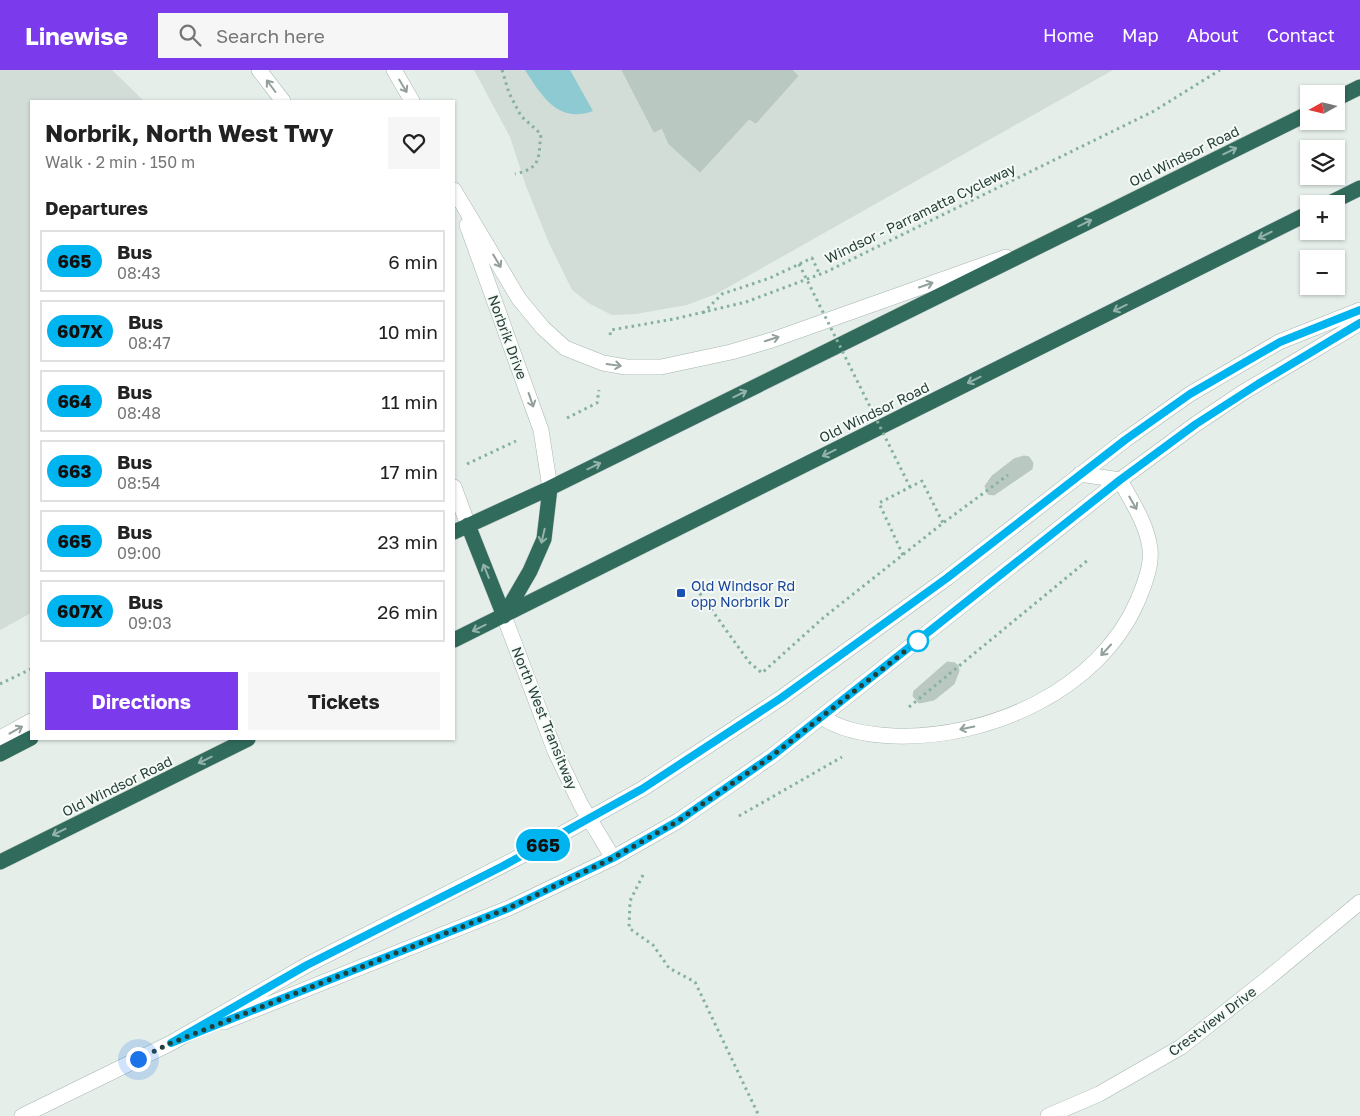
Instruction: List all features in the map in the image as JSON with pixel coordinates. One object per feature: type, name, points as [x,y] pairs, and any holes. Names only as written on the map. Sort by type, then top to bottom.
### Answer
[{"type":"highway","points":[[1345,94],[1360,87]]},
{"type":"highway","name":"Old Windsor Road","points":[[455,532],[550,488],[1300,117]]},
{"type":"highway","points":[[1345,196],[1360,188]]},
{"type":"highway","name":"Old Windsor Road","points":[[455,640],[1300,218]]},
{"type":"highway","points":[[504,616],[530,572],[544,539],[550,488]]},
{"type":"highway","points":[[468,525],[504,616]]},
{"type":"highway","points":[[0,754],[30,739]]},
{"type":"highway","name":"Old Windsor Road","points":[[0,862],[246,740]]},
{"type":"street","points":[[259,70],[282,100]]},
{"type":"street","points":[[394,70],[411,100]]},
{"type":"street","points":[[455,191],[519,299],[543,328],[565,348],[603,364],[626,367],[661,367],[691,362],[747,347],[1041,245]]},
{"type":"street","name":"Norbrik Drive","points":[[455,192],[532,401],[541,430],[550,488]]},
{"type":"street","points":[[22,1116],[171,1043],[307,965],[475,880],[642,789],[781,698],[947,578],[1155,418],[1233,368],[1280,342],[1360,310]]},
{"type":"street","points":[[171,1043],[509,908],[613,858],[678,821],[772,756],[1120,480],[1196,424],[1306,354],[1360,323]]},
{"type":"street","points":[[1080,474],[1120,480]]},
{"type":"street","points":[[822,717],[833,725],[875,735],[909,736],[940,733],[969,728],[1018,713],[1062,689],[1108,648],[1132,615],[1140,595],[1150,550],[1144,525],[1120,480]]},
{"type":"street","points":[[455,490],[468,525]]},
{"type":"street","name":"North West Transitway","points":[[504,616],[555,751],[590,819],[613,858]]},
{"type":"street","points":[[0,738],[30,722]]},
{"type":"street","name":"Crestview Drive","points":[[1048,1116],[1099,1094],[1180,1047],[1267,979],[1360,902]]},
{"type":"path","points":[[502,70],[509,93],[521,116],[541,134],[538,161],[527,172],[515,174]]},
{"type":"path","name":"Windsor - Parramatta Cycleway","points":[[611,330],[702,313],[746,302],[820,274],[1154,111],[1220,70]]},
{"type":"path","points":[[702,313],[722,294],[770,278],[812,258],[820,274]]},
{"type":"path","points":[[799,264],[910,487]]},
{"type":"path","points":[[696,588],[749,662],[762,673],[824,618],[1008,475]]},
{"type":"path","points":[[904,555],[879,503],[922,481],[944,523]]},
{"type":"path","points":[[732,820],[827,767],[875,735],[1088,560]]},
{"type":"path","points":[[0,684],[30,669]]},
{"type":"path","points":[[646,868],[630,901],[629,928],[653,945],[669,968],[696,982],[759,1116]]},
{"type":"shaded area","points":[[0,70],[112,70],[143,100],[30,100],[30,614],[0,630]]},
{"type":"shaded area","points":[[474,70],[1113,70],[716,294],[687,305],[636,314],[612,315],[590,304],[572,290],[549,243],[526,186],[510,137]]},
{"type":"water","points":[[525,70],[570,70],[593,111],[570,114],[560,110],[552,105],[537,89]]},
{"type":"building","points":[[622,70],[792,70],[798,76],[756,123],[749,119],[700,172],[669,144],[662,128],[654,132]]},
{"type":"building","points":[[1024,456],[1029,457],[1033,463],[1032,469],[994,495],[988,494],[985,486],[992,476],[1014,459]]},
{"type":"building","points":[[947,662],[955,663],[958,666],[959,671],[954,684],[934,700],[919,703],[913,696],[914,691]]},
{"type":"bus line","name":"665","points":[[1360,310],[1280,342],[1190,394],[1080,474],[947,578],[781,698],[642,789],[503,866],[307,965],[171,1043],[509,908],[613,858],[678,821],[772,756],[1120,480],[1196,424],[1242,393],[1360,323]]},
{"type":"place","name":"Old Windsor Rd opp Norbrik Dr","points":[[681,593]]},
{"type":"route","points":[[138,1059],[171,1043],[509,908],[613,858],[678,821],[772,756],[918,641]]}]
